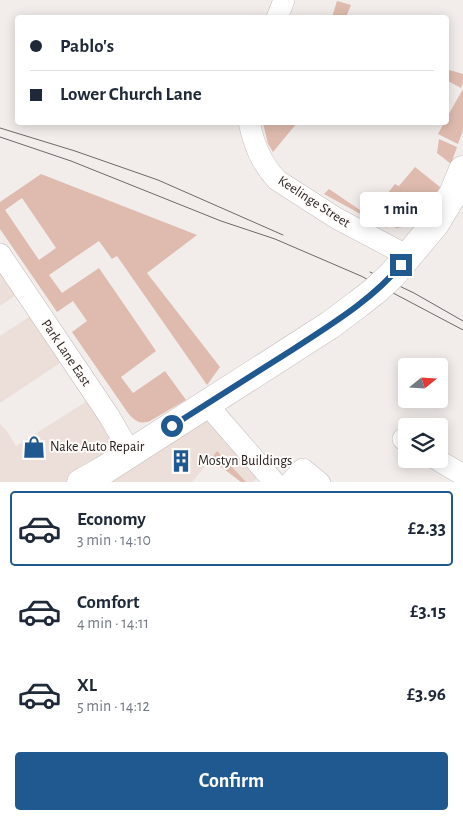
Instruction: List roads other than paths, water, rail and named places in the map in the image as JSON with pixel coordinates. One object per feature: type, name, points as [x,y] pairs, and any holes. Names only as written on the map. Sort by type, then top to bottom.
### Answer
[{"type":"main road","points":[[93,479],[130,452],[330,325],[376,290],[401,265],[435,224],[453,194],[463,170]]},
{"type":"street","points":[[279,15],[284,0]]},
{"type":"street","name":"Keelinge Street","points":[[250,125],[256,151],[277,180],[336,218],[401,265]]},
{"type":"street","name":"Park Lane East","points":[[0,254],[109,416],[130,452]]},
{"type":"street","points":[[209,403],[275,482]]},
{"type":"street","points":[[448,466],[463,475]]},
{"type":"street","points":[[290,482],[303,469],[320,482]]},
{"type":"tram line","points":[[0,128],[75,151],[158,180],[283,235]]},
{"type":"tram line","points":[[0,137],[71,161],[221,221],[275,239],[361,276],[463,330]]},
{"type":"tram line","points":[[370,272],[414,293],[463,321]]},
{"type":"place","name":"Nake Auto Repair","points":[[34,447]]},
{"type":"place","name":"Mostyn Buildings","points":[[181,461]]}]
